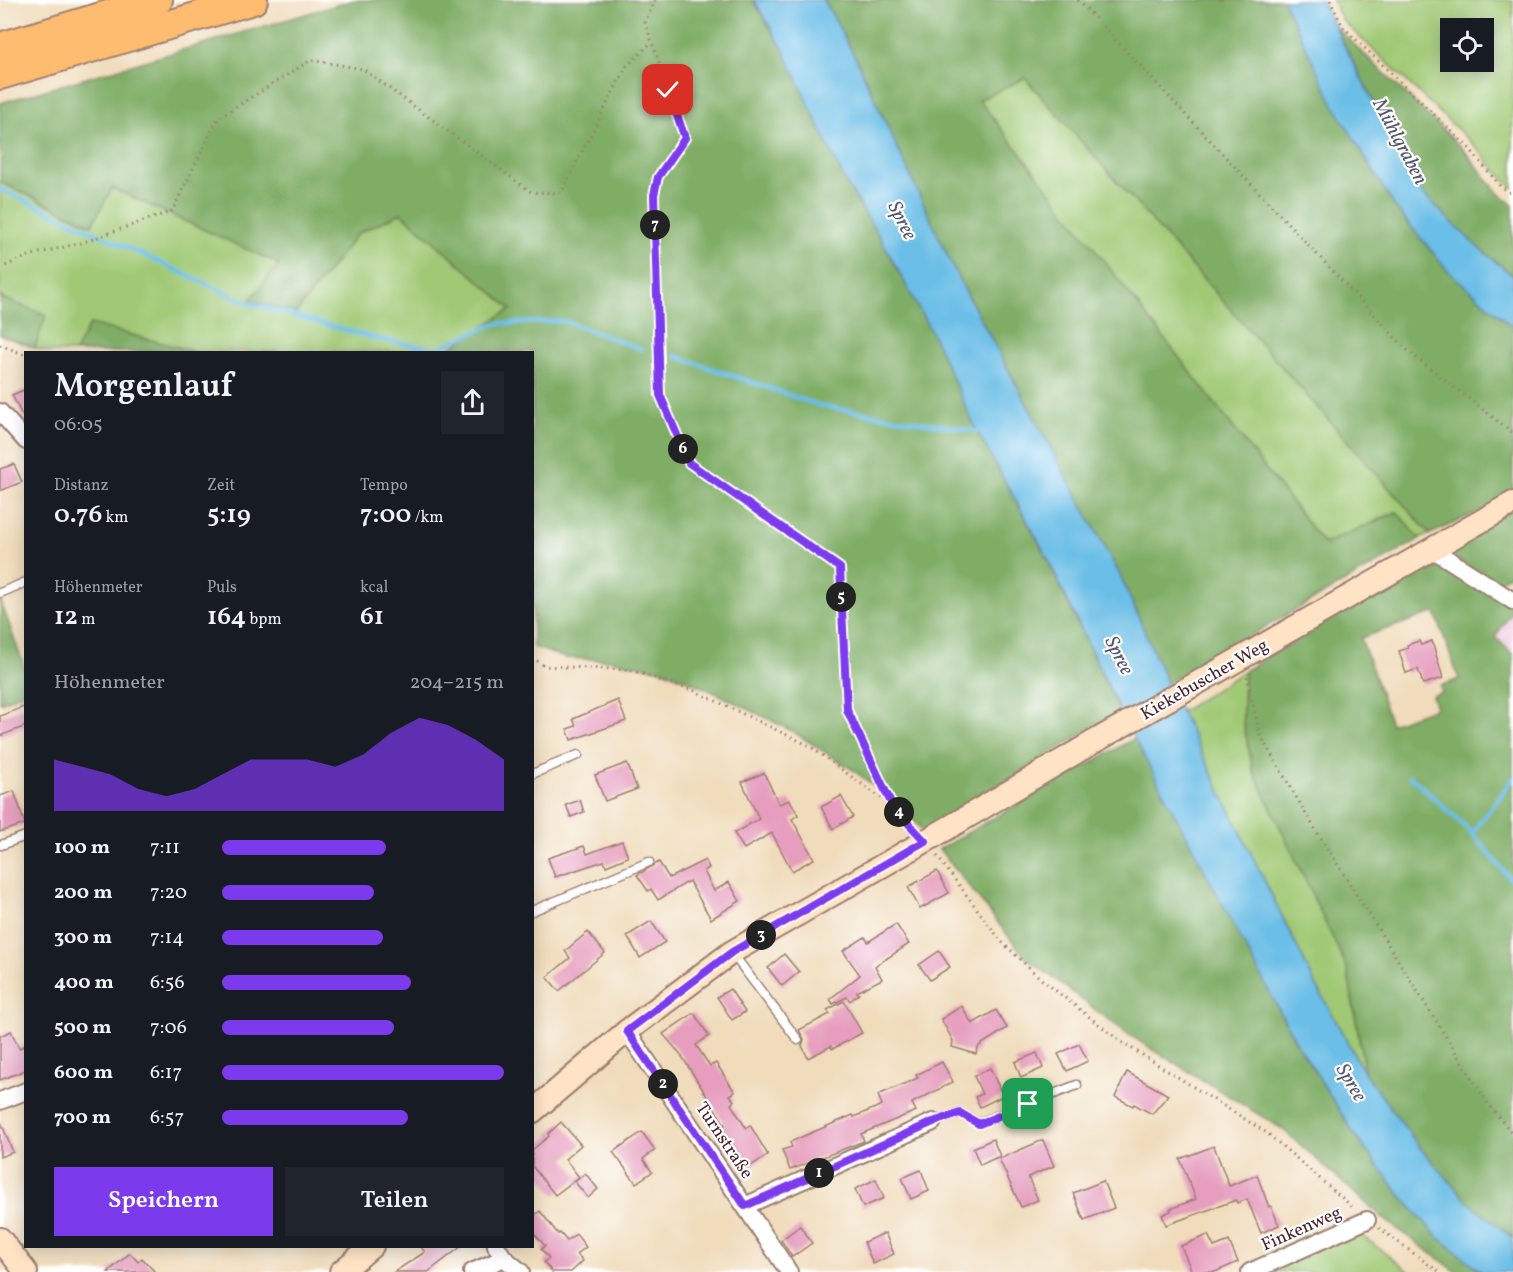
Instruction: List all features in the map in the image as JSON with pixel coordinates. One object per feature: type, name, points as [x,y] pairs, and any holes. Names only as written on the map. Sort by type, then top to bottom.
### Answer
[{"type":"highway","points":[[0,47],[158,0]]},
{"type":"highway","points":[[0,75],[253,0]]},
{"type":"main road","name":"Kiekebuscher Weg","points":[[534,1110],[627,1031],[732,952],[1090,744],[1513,503]]},
{"type":"main road","points":[[341,1272],[370,1248]]},
{"type":"street","points":[[0,412],[24,439]]},
{"type":"street","points":[[1432,549],[1513,601]]},
{"type":"street","name":"Turnstraße","points":[[627,1031],[789,1272]]},
{"type":"street","points":[[0,1101],[24,1092]]},
{"type":"street","points":[[745,1206],[933,1122]]},
{"type":"street","name":"Finkenweg","points":[[1250,1272],[1367,1220]]},
{"type":"street","points":[[472,1272],[500,1252],[521,1272]]},
{"type":"lane","points":[[0,593],[24,583]]},
{"type":"lane","points":[[534,773],[578,755]]},
{"type":"lane","points":[[2,845],[24,837]]},
{"type":"lane","points":[[534,910],[649,862]]},
{"type":"lane","points":[[732,952],[798,1040]]},
{"type":"lane","points":[[933,1122],[960,1113],[979,1124],[1077,1085]]},
{"type":"path","points":[[655,0],[645,22],[685,138],[658,177],[654,195],[660,395],[689,463],[840,568],[847,710],[893,807]]},
{"type":"path","points":[[1078,0],[1407,351],[1513,433]]},
{"type":"path","points":[[1330,0],[1342,27],[1470,149],[1500,186],[1513,195]]},
{"type":"path","points":[[0,268],[31,255],[81,243],[172,211],[218,118],[311,60],[363,69],[531,192],[561,193],[626,67],[652,42]]},
{"type":"path","points":[[0,345],[24,355]]},
{"type":"path","points":[[1243,657],[1260,735],[1309,819],[1489,1105],[1513,1134]]},
{"type":"path","points":[[534,658],[544,666],[630,670],[695,691],[808,745],[893,807],[925,841],[1002,942],[1021,961],[1120,1041],[1267,1133],[1367,1220],[1439,1272]]},
{"type":"shaded area","points":[[1513,610],[1513,654],[1494,637]]},
{"type":"green space","points":[[354,0],[753,0],[783,49],[845,181],[881,239],[932,333],[977,431],[1044,552],[1119,711],[924,832],[900,806],[853,770],[792,731],[718,694],[663,670],[609,660],[565,658],[534,647],[534,351],[446,351],[511,309],[401,213],[358,233],[296,313],[249,301],[279,264],[112,188],[92,225],[0,182],[0,103]]},
{"type":"green space","points":[[824,0],[1283,0],[1337,109],[1395,207],[1449,272],[1513,327],[1513,496],[1430,534],[1025,78],[979,100],[1324,544],[1397,512],[1420,539],[1167,683],[1121,577],[955,272],[855,57]]},
{"type":"green space","points":[[1332,0],[1513,0],[1513,188],[1473,144],[1343,21]]},
{"type":"green space","points":[[1335,26],[1464,150],[1498,193],[1513,205],[1513,276],[1473,243],[1418,189]]},
{"type":"green space","points":[[1025,78],[1430,534],[1420,539],[1396,512],[1324,544],[978,100]]},
{"type":"green space","points":[[0,182],[91,225],[112,188],[280,264],[296,313],[358,233],[401,213],[512,309],[446,351],[192,351],[90,324],[76,351],[46,351],[35,348],[45,315],[0,297]]},
{"type":"green space","points":[[0,297],[46,315],[35,348],[0,335]]},
{"type":"green space","points":[[90,324],[192,351],[76,351]]},
{"type":"green space","points":[[1513,508],[1513,572],[1495,584],[1443,550]]},
{"type":"green space","points":[[1431,558],[1513,606],[1513,610],[1495,637],[1513,654],[1513,1238],[1467,1201],[1422,1150],[1365,1074],[1347,968],[1253,770],[1243,721],[1244,671]],"holes":[[[1435,612],[1459,679],[1440,686],[1442,692],[1432,696],[1436,708],[1391,724],[1361,638]]]},
{"type":"green space","points":[[0,599],[24,666],[24,692],[0,703]]},
{"type":"green space","points":[[1244,671],[1243,721],[1253,770],[1347,968],[1365,1074],[1315,983],[1181,712]]},
{"type":"green space","points":[[1135,738],[1295,1040],[1357,1138],[1402,1197],[1437,1236],[1482,1272],[1457,1272],[1384,1219],[1281,1128],[1129,1035],[1025,957],[939,849]]},
{"type":"green space","points":[[1356,1231],[1410,1272],[1265,1272]]},
{"type":"water","name":"Spree","points":[[754,0],[824,0],[855,57],[955,272],[1121,577],[1167,683],[1315,983],[1365,1074],[1422,1150],[1467,1201],[1513,1238],[1513,1272],[1482,1272],[1437,1236],[1402,1197],[1357,1138],[1295,1040],[1121,713],[1044,551],[977,431],[932,333],[881,239],[845,181],[783,49]]},
{"type":"water","points":[[1283,0],[1321,0],[1418,189],[1473,243],[1513,276],[1513,327],[1449,272],[1395,207],[1336,109]]},
{"type":"building","points":[[24,390],[24,419],[12,395]]},
{"type":"building","points":[[14,464],[22,482],[0,491],[0,469]]},
{"type":"building","points":[[1419,641],[1421,645],[1432,641],[1443,678],[1423,684],[1418,669],[1406,673],[1399,651]]},
{"type":"building","points":[[618,700],[626,721],[571,740],[567,729],[576,726],[573,719]]},
{"type":"building","points":[[24,707],[24,727],[0,736],[0,716]]},
{"type":"building","points":[[627,763],[637,789],[605,801],[595,775]]},
{"type":"building","points":[[764,773],[779,804],[790,800],[798,815],[792,819],[814,859],[792,871],[772,833],[744,849],[734,833],[759,819],[742,782]]},
{"type":"building","points":[[14,791],[24,824],[0,832],[0,796]]},
{"type":"building","points":[[841,796],[853,817],[833,829],[821,807]]},
{"type":"building","points":[[580,800],[584,812],[571,817],[566,805]]},
{"type":"building","points":[[622,841],[628,857],[606,866],[604,861],[555,877],[548,858],[584,846],[587,854]]},
{"type":"building","points":[[705,860],[709,868],[704,871],[714,891],[729,882],[740,901],[711,919],[689,881],[658,900],[651,889],[648,891],[637,875],[659,862],[669,878]]},
{"type":"building","points":[[937,871],[949,893],[920,909],[908,887]]},
{"type":"building","points":[[651,921],[665,942],[640,958],[627,936]]},
{"type":"building","points":[[896,924],[909,944],[875,966],[882,979],[857,992],[859,994],[850,1001],[847,997],[833,1004],[830,999],[860,975],[843,951],[865,937],[868,942]]},
{"type":"building","points":[[588,932],[605,953],[559,991],[547,977],[570,958],[565,951]]},
{"type":"building","points":[[939,951],[950,967],[930,980],[919,965]]},
{"type":"building","points":[[784,954],[799,972],[782,986],[768,968]]},
{"type":"building","points":[[730,989],[745,1012],[732,1020],[717,997]]},
{"type":"building","points":[[844,1001],[862,1033],[832,1049],[831,1046],[808,1058],[802,1046],[804,1039],[799,1030],[830,1014],[827,1010]]},
{"type":"building","points":[[962,1006],[972,1024],[996,1010],[1007,1028],[979,1046],[976,1054],[952,1047],[953,1041],[941,1019]]},
{"type":"building","points":[[694,1013],[709,1036],[696,1045],[710,1066],[716,1063],[735,1092],[730,1095],[734,1101],[731,1104],[746,1128],[750,1125],[768,1155],[746,1169],[721,1127],[725,1125],[681,1055],[663,1034]]},
{"type":"building","points":[[11,1031],[19,1048],[24,1046],[24,1071],[0,1080],[0,1036]]},
{"type":"building","points":[[1079,1044],[1088,1061],[1067,1071],[1058,1054]]},
{"type":"building","points":[[1037,1053],[1043,1068],[1021,1078],[1015,1062]]},
{"type":"building","points":[[942,1062],[953,1082],[912,1103],[916,1111],[861,1134],[864,1141],[790,1170],[782,1150],[792,1147],[790,1142],[882,1105],[878,1095],[918,1078],[916,1075]]},
{"type":"building","points":[[990,1068],[1003,1096],[980,1107],[975,1097],[982,1094],[974,1076]]},
{"type":"building","points":[[1127,1072],[1168,1095],[1152,1114],[1115,1097]]},
{"type":"building","points":[[0,1120],[13,1152],[0,1157]]},
{"type":"building","points":[[561,1122],[581,1145],[565,1159],[579,1177],[555,1195],[534,1169],[534,1148],[549,1136],[548,1134]]},
{"type":"building","points":[[642,1132],[655,1150],[643,1159],[652,1172],[636,1183],[613,1152]]},
{"type":"building","points":[[993,1139],[1000,1156],[980,1165],[973,1148]]},
{"type":"building","points":[[1043,1140],[1054,1166],[1028,1177],[1038,1200],[1021,1207],[999,1159]]},
{"type":"building","points":[[1214,1146],[1229,1186],[1257,1175],[1269,1207],[1271,1206],[1279,1225],[1261,1233],[1247,1199],[1237,1203],[1236,1200],[1166,1225],[1162,1215],[1171,1211],[1170,1209],[1196,1199],[1180,1159]]},
{"type":"building","points":[[921,1170],[929,1191],[911,1199],[902,1178]]},
{"type":"building","points":[[585,1173],[598,1189],[588,1198],[575,1182]]},
{"type":"building","points":[[876,1179],[884,1198],[863,1207],[855,1189]]},
{"type":"building","points":[[1103,1181],[1114,1208],[1084,1220],[1073,1193]]},
{"type":"building","points":[[540,1211],[558,1234],[560,1233],[567,1241],[576,1234],[586,1247],[577,1254],[583,1261],[571,1272],[552,1272],[544,1262],[549,1258],[541,1249],[545,1246],[534,1233],[534,1216]]},
{"type":"building","points":[[800,1226],[812,1243],[792,1257],[781,1240]]},
{"type":"building","points":[[885,1233],[894,1254],[873,1264],[864,1242]]},
{"type":"building","points":[[1208,1235],[1214,1247],[1229,1241],[1238,1262],[1215,1272],[1192,1272],[1181,1246]]},
{"type":"building","points":[[422,1248],[459,1248],[428,1272],[394,1272],[425,1252]]},
{"type":"building","points":[[130,1253],[138,1262],[142,1258],[155,1272],[108,1272]]},
{"type":"waterway","points":[[0,189],[248,303],[378,339],[436,349],[493,324],[564,321],[641,349]]},
{"type":"waterway","points":[[675,356],[821,406],[977,431]]},
{"type":"waterway","points":[[1410,776],[1472,833],[1513,882]]},
{"type":"waterway","points":[[1472,833],[1513,779]]},
{"type":"route","points":[[668,90],[685,138],[658,177],[654,195],[660,395],[689,463],[840,568],[847,710],[893,807],[925,841],[732,952],[627,1031],[745,1206],[933,1122],[960,1113],[979,1124],[1028,1104]]},
{"type":"water label","name":"Mühlgraben","points":[[1401,141]]}]
